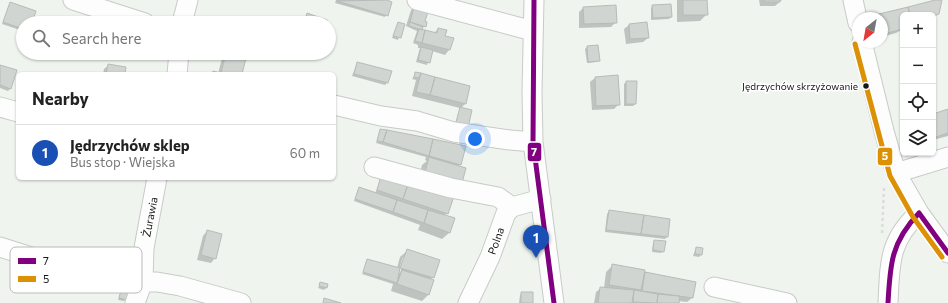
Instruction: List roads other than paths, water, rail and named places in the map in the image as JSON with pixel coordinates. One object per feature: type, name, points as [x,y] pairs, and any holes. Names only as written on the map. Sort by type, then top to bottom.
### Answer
[{"type":"street","points":[[72,0],[123,16]]},
{"type":"street","points":[[184,16],[188,0]]},
{"type":"street","points":[[417,0],[533,31]]},
{"type":"street","points":[[534,0],[532,92],[533,142],[554,303]]},
{"type":"street","points":[[853,0],[856,12]]},
{"type":"street","points":[[863,48],[896,173],[919,214],[948,253]]},
{"type":"street","points":[[177,72],[178,60]]},
{"type":"street","points":[[336,105],[381,116],[418,121],[460,133],[533,142]]},
{"type":"street","points":[[0,107],[16,111]]},
{"type":"street","points":[[896,173],[948,157]]},
{"type":"street","points":[[374,167],[451,188],[498,197],[512,207],[541,199]]},
{"type":"street","name":"Żurawia","points":[[143,281],[144,248],[158,180]]},
{"type":"street","name":"Polna","points":[[468,303],[490,257],[506,212],[512,207]]},
{"type":"street","points":[[888,303],[890,274],[896,243],[906,225],[919,214]]},
{"type":"street","points":[[0,247],[10,250]]},
{"type":"street","points":[[143,281],[180,286],[241,303]]},
{"type":"street","points":[[714,288],[787,303]]},
{"type":"street","name":"Żurawia","points":[[135,303],[139,293]]},
{"type":"place","name":"Jędrzychów skrzyżowanie","points":[[866,86]]},
{"type":"place","name":"Jędrzychów sklep","points":[[536,258]]}]
